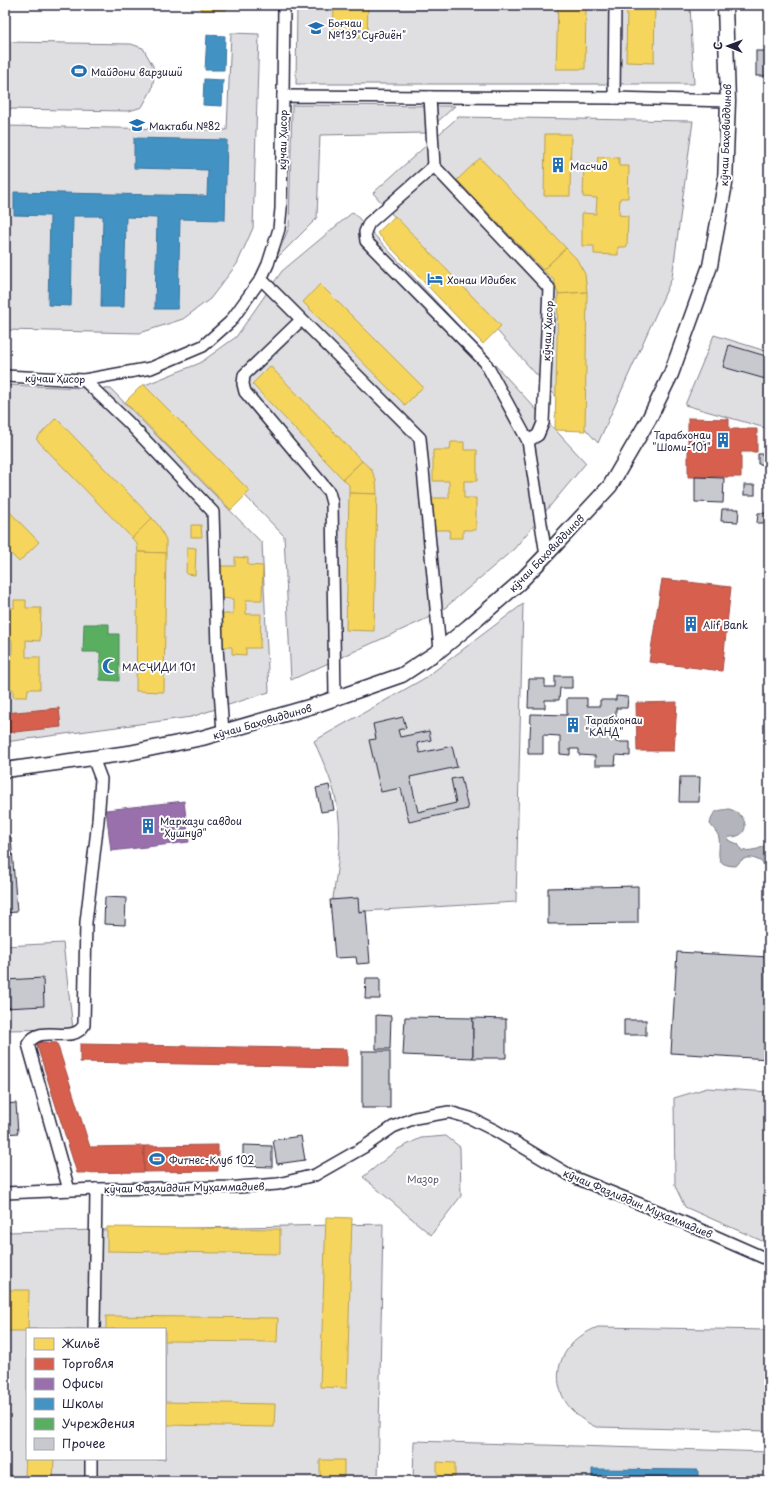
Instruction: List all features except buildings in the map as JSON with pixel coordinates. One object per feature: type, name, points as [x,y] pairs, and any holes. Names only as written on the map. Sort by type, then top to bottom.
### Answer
[{"type":"street","points":[[283,96],[284,5]]},
{"type":"street","points":[[614,98],[615,5]]},
{"type":"street","name":"кӯчаи Баҳовиддинов","points":[[5,770],[129,753],[202,738],[316,705],[335,697],[402,675],[440,650],[468,627],[519,583],[546,555],[610,486],[649,419],[671,374],[710,266],[725,184],[728,101],[725,5]]},
{"type":"street","name":"кӯчаи Ҳисор","points":[[5,376],[84,380],[151,368],[203,346],[230,322],[261,279],[268,264],[279,229],[282,209],[283,96],[614,98],[728,101]]},
{"type":"street","points":[[430,97],[434,166],[368,222],[365,232],[366,241],[485,362],[528,441],[546,555]]},
{"type":"street","name":"кӯчаи Ҳисор","points":[[434,166],[549,288],[543,423],[538,435],[528,441]]},
{"type":"street","points":[[261,279],[420,438],[440,650]]},
{"type":"street","points":[[302,320],[244,375],[243,384],[245,392],[328,492],[332,503],[335,697]]},
{"type":"street","points":[[84,380],[128,422],[213,512],[217,648],[223,732]]},
{"type":"street","points":[[69,1190],[28,1044],[31,1038],[38,1034],[75,1034],[81,1030],[84,1025],[86,922],[98,821],[101,779],[93,758]]},
{"type":"street","points":[[5,764],[27,766]]},
{"type":"street","points":[[5,776],[27,766]]},
{"type":"street","name":"кӯчаи Фазлиддин Муҳаммадиев","points":[[5,1192],[238,1187],[278,1184],[315,1175],[364,1147],[393,1127],[415,1118],[449,1112],[470,1118],[496,1131],[573,1177],[660,1212],[769,1260]]},
{"type":"street","points":[[94,1328],[96,1189]]},
{"type":"street","points":[[91,1481],[92,1460]]},
{"type":"green space","points":[[297,5],[690,5],[694,84],[296,84]]},
{"type":"green space","points":[[231,33],[259,34],[253,228],[237,264],[210,299],[183,319],[140,333],[5,330],[5,126],[227,130]]},
{"type":"green space","name":"Майдони варзишӣ","points":[[5,42],[131,44],[143,48],[153,66],[154,77],[152,89],[142,107],[129,111],[5,109]]},
{"type":"green space","points":[[292,105],[455,106],[425,133],[320,135],[317,218],[276,259],[289,227]]},
{"type":"green space","points":[[458,117],[693,121],[672,278],[598,443],[373,193]]},
{"type":"green space","points":[[353,212],[586,463],[514,549],[439,613],[291,680],[284,536],[140,387],[200,363],[236,337],[282,271]]},
{"type":"green space","points":[[714,335],[769,352],[769,429],[685,405]]},
{"type":"green space","points":[[5,385],[111,389],[262,543],[269,692],[191,717],[5,742]]},
{"type":"green space","points":[[523,604],[516,902],[331,913],[340,837],[338,811],[332,784],[314,741],[425,678]]},
{"type":"green space","points":[[63,943],[73,1029],[5,1030],[5,946]]},
{"type":"green space","points":[[707,1088],[769,1092],[769,1244],[685,1207],[675,1186],[674,1098]]},
{"type":"green space","name":"Мазор","points":[[446,1136],[460,1147],[461,1196],[431,1235],[363,1177],[398,1149],[421,1138]]},
{"type":"green space","points":[[383,1224],[378,1481],[5,1481],[5,1232]]},
{"type":"green space","points":[[598,1327],[769,1330],[769,1431],[596,1427],[579,1417],[567,1404],[561,1391],[558,1376],[561,1361],[569,1348],[581,1336]]},
{"type":"green space","points":[[414,1441],[769,1452],[769,1481],[413,1481]]},
{"type":"shaded area","points":[[729,809],[741,816],[745,825],[742,834],[729,837],[728,840],[738,844],[742,851],[761,848],[769,840],[769,869],[760,861],[753,858],[746,858],[735,866],[728,865],[720,861],[719,838],[717,832],[710,824],[712,816],[716,812]]},
{"type":"place","name":"Боғчаи №139\"Суғдиён\"","points":[[316,28]]},
{"type":"place","name":"Майдони варзишӣ","points":[[79,71]]},
{"type":"place","name":"Мактаби №82","points":[[137,125]]},
{"type":"place","name":"Масчид","points":[[558,165]]},
{"type":"place","name":"Хонаи Идибек","points":[[435,279]]},
{"type":"place","name":"Тарабхонаи \"Шоми-101\"","points":[[723,440]]},
{"type":"place","name":"Alif Bank","points":[[691,624]]},
{"type":"place","name":"МАСҶИДИ 101","points":[[110,666]]},
{"type":"place","name":"Тарабхонаи \"КАНД\"","points":[[573,725]]},
{"type":"place","name":"Маркази савдои \"Хушнуд\"","points":[[148,826]]},
{"type":"place","name":"Фитнес-Клуб 102","points":[[157,1159]]}]
